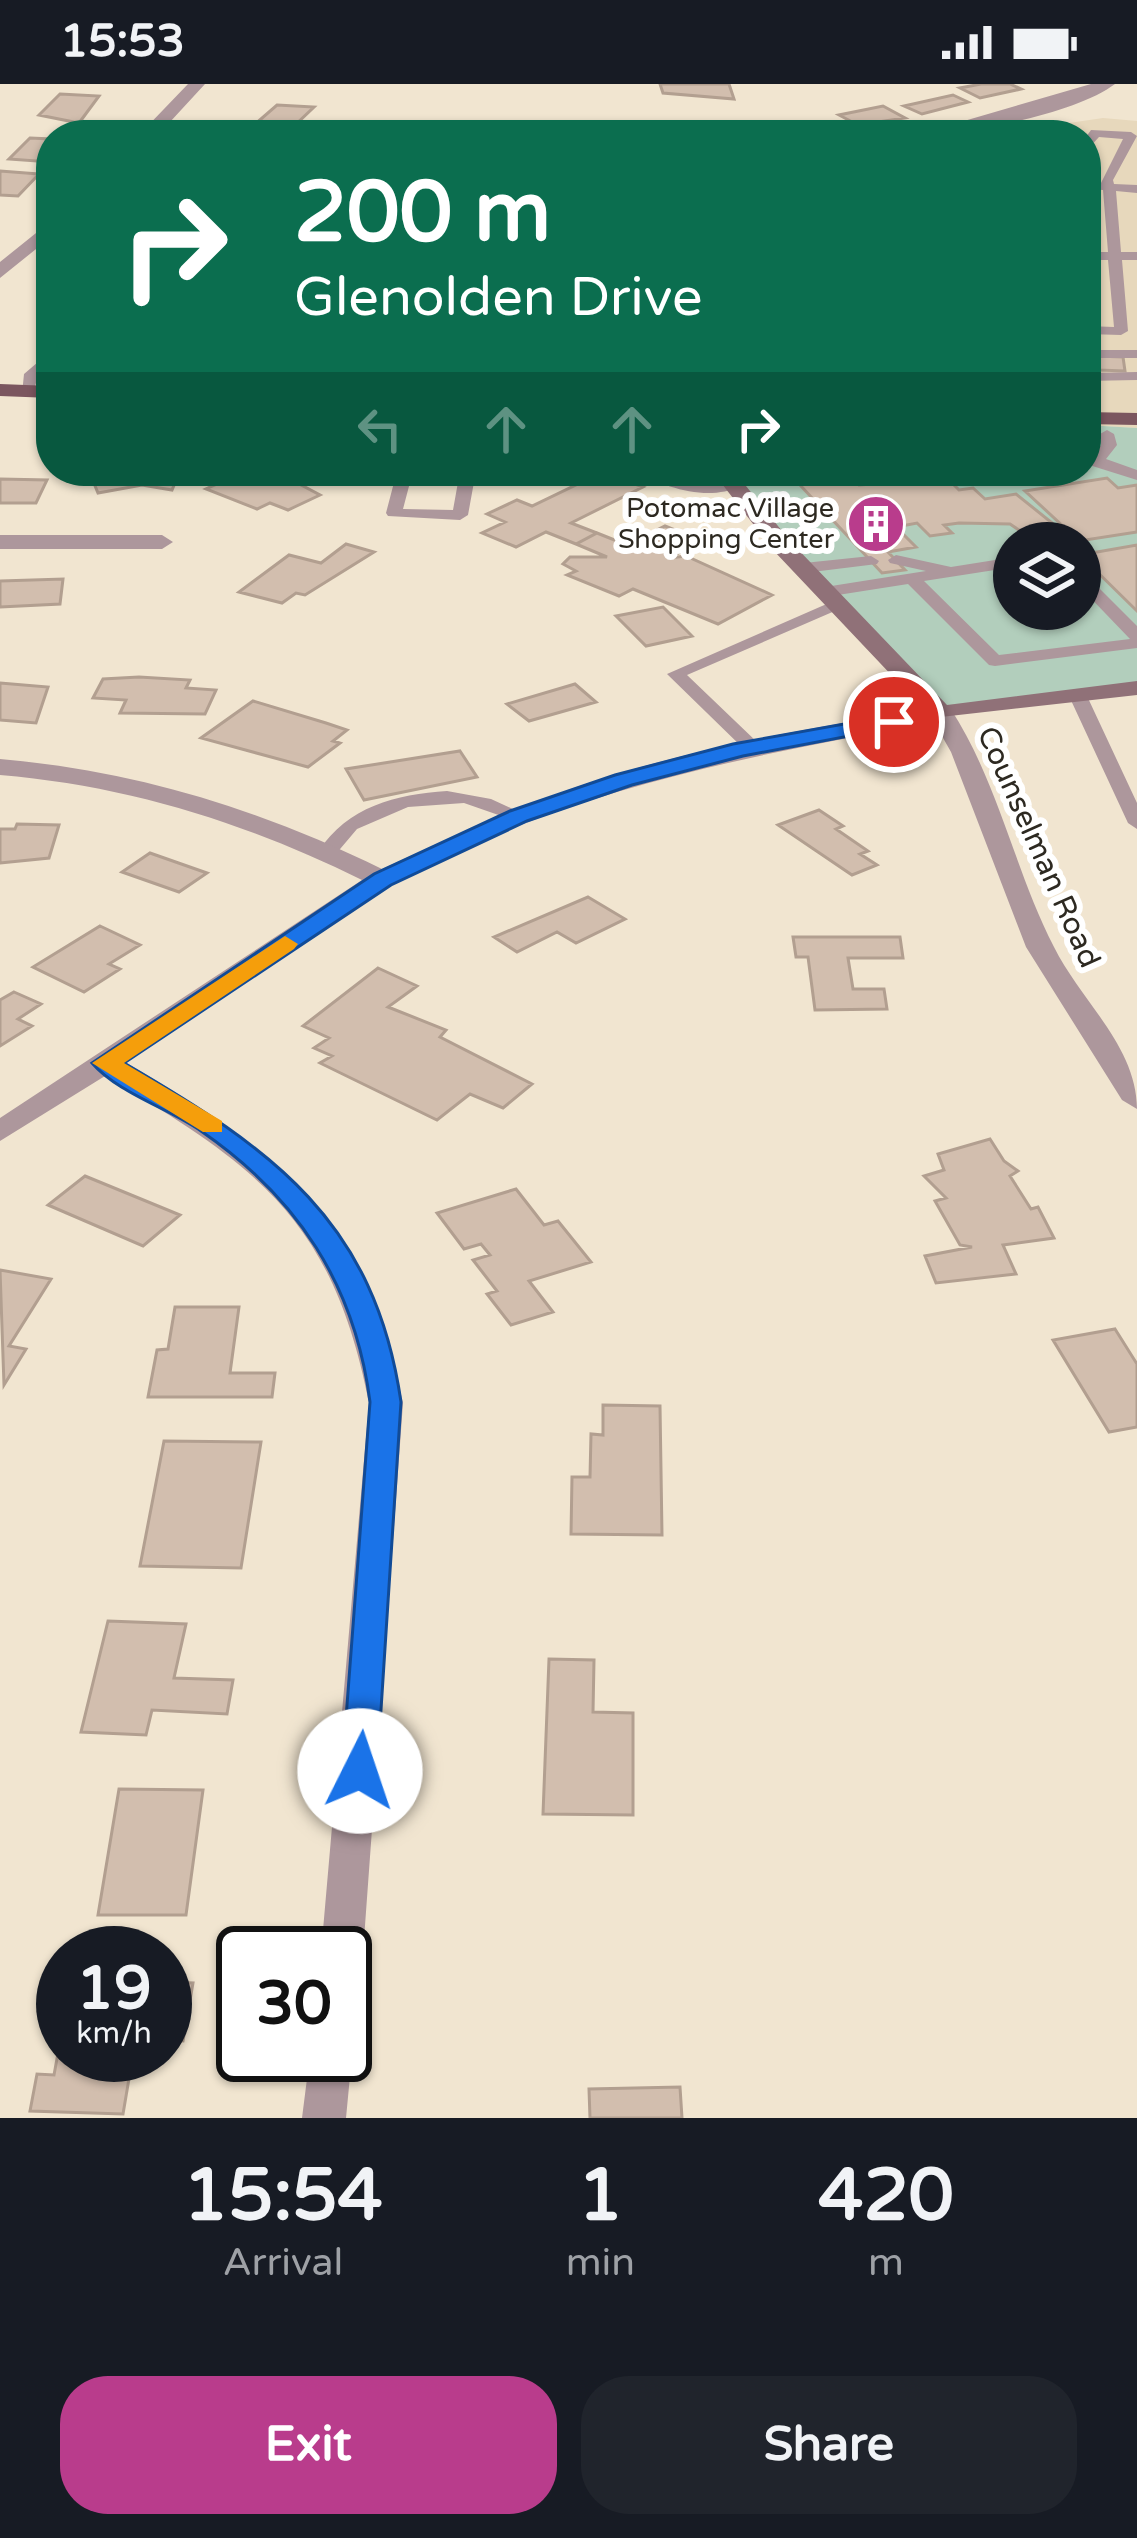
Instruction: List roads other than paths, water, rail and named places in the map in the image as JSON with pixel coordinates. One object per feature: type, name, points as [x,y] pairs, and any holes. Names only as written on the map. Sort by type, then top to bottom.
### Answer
[{"type":"main road","points":[[0,390],[36,391]]},
{"type":"main road","points":[[1101,418],[1137,419]]},
{"type":"main road","points":[[1101,434],[1137,435]]},
{"type":"street","points":[[162,120],[197,84]]},
{"type":"street","points":[[987,120],[1107,84]]},
{"type":"street","points":[[0,272],[36,240]]},
{"type":"street","name":"Counselman Road","points":[[734,486],[941,713],[964,752],[1040,946],[1137,1100]]},
{"type":"street","points":[[0,542],[162,542]]},
{"type":"street","points":[[0,1132],[382,879],[519,816],[624,780],[752,747],[941,713],[1137,688]]},
{"type":"street","points":[[0,767],[104,776],[230,809],[382,879]]},
{"type":"street","points":[[105,1063],[210,1124],[275,1175],[327,1234],[378,1348],[386,1402],[344,1926]]},
{"type":"street","points":[[324,2118],[328,2082]]},
{"type":"lane","points":[[1101,134],[1131,136],[1107,180],[1121,332],[1101,331]]},
{"type":"lane","points":[[1101,186],[1137,189]]},
{"type":"lane","points":[[1101,256],[1137,256]]},
{"type":"lane","points":[[1101,354],[1137,354]]},
{"type":"lane","points":[[27,391],[36,370]]},
{"type":"lane","points":[[1101,377],[1137,376]]},
{"type":"lane","points":[[1101,464],[1137,475]]},
{"type":"lane","points":[[401,486],[394,513],[460,515],[465,486]]},
{"type":"lane","points":[[896,560],[919,560],[951,572]]},
{"type":"lane","points":[[804,568],[871,561]]},
{"type":"lane","points":[[752,747],[676,674],[832,598],[912,578],[993,565]]},
{"type":"lane","points":[[912,578],[995,661],[1137,639]]},
{"type":"lane","points":[[1101,600],[1137,639]]},
{"type":"lane","points":[[1078,696],[1137,823]]},
{"type":"lane","points":[[328,851],[339,830],[372,814],[415,802],[470,799],[519,816]]},
{"type":"place","name":"Potomac Village Shopping Center","points":[[876,524]]}]
